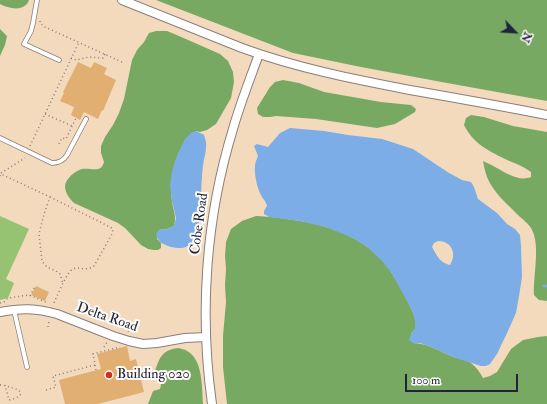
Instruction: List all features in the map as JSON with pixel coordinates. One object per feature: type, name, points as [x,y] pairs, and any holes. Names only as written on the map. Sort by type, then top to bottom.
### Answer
[{"type":"street","points":[[122,0],[259,54],[306,68],[347,78],[547,115]]},
{"type":"street","name":"Cobe Road","points":[[212,404],[206,337],[207,270],[210,235],[216,196],[233,128],[259,54]]},
{"type":"street","name":"Delta Road","points":[[0,312],[26,308],[51,312],[113,336],[143,344],[185,338],[206,337]]},
{"type":"lane","points":[[19,46],[24,44],[31,31],[37,0]]},
{"type":"lane","points":[[24,44],[59,60]]},
{"type":"lane","points":[[0,139],[52,163],[56,163],[64,159],[67,155],[86,119]]},
{"type":"lane","points":[[14,309],[27,367]]},
{"type":"path","points":[[39,17],[40,23],[46,27],[124,63]]},
{"type":"path","points":[[30,146],[79,42]]},
{"type":"path","points":[[71,58],[76,60],[89,57],[103,58],[105,54]]},
{"type":"path","points":[[45,114],[72,126]]},
{"type":"path","points":[[59,144],[62,138],[66,139],[76,118]]},
{"type":"path","points":[[0,174],[25,158]]},
{"type":"path","points":[[0,174],[50,197],[112,228],[113,230],[94,266],[89,269],[72,269],[53,306],[29,295],[8,298],[4,302],[0,303]]},
{"type":"path","points":[[50,197],[39,234],[42,261],[49,268],[60,274],[63,284]]},
{"type":"path","points":[[30,296],[35,286]]},
{"type":"path","points":[[48,327],[50,317]]},
{"type":"path","points":[[126,323],[130,337]]},
{"type":"path","points":[[104,347],[108,340]]},
{"type":"path","points":[[96,370],[93,354],[126,345]]},
{"type":"path","points":[[46,390],[56,388],[53,376],[95,365]]},
{"type":"path","points":[[0,385],[2,384],[5,385],[18,390],[21,394],[20,396],[9,400],[5,385]]},
{"type":"green space","points":[[0,0],[29,0],[27,4],[20,8],[12,8],[0,4]]},
{"type":"green space","points":[[156,0],[547,0],[547,101],[293,53]]},
{"type":"green space","points":[[0,29],[7,36],[0,56]]},
{"type":"green space","points":[[156,31],[167,31],[220,54],[228,61],[233,72],[234,82],[231,98],[216,124],[207,130],[200,132],[196,131],[187,138],[181,148],[175,162],[171,186],[175,219],[174,226],[159,230],[157,239],[161,243],[161,248],[158,250],[153,250],[141,245],[125,228],[118,223],[74,203],[69,198],[65,186],[71,175],[77,171],[82,169],[98,169],[103,165],[104,162],[101,153],[101,146],[119,113],[124,99],[132,60],[149,33]]},
{"type":"green space","points":[[283,80],[299,83],[324,92],[381,102],[411,105],[416,109],[415,112],[395,124],[377,128],[316,119],[276,116],[263,117],[258,114],[257,108],[270,87],[275,82]]},
{"type":"green space","points":[[471,115],[484,117],[513,126],[547,132],[547,301],[539,300],[534,295],[536,242],[531,228],[504,202],[493,188],[486,175],[483,161],[517,178],[531,177],[531,172],[522,166],[492,152],[476,141],[464,125],[466,118]]},
{"type":"green space","points":[[0,216],[29,229],[6,279],[14,283],[8,298],[0,300]]},
{"type":"green space","points":[[256,216],[290,219],[324,226],[341,232],[370,249],[390,270],[412,310],[416,322],[415,329],[411,334],[413,343],[429,346],[469,362],[476,368],[483,378],[497,372],[511,349],[523,340],[547,336],[547,404],[227,404],[223,367],[223,336],[226,302],[226,242],[231,229],[242,221]]},
{"type":"green space","points":[[178,348],[186,350],[196,360],[201,374],[203,404],[148,404],[153,391],[160,389],[161,385],[155,371],[160,358],[168,350]]},
{"type":"water","points":[[290,128],[324,131],[382,139],[413,149],[449,173],[462,180],[471,182],[478,199],[515,229],[520,235],[522,277],[516,313],[497,354],[490,364],[481,366],[453,357],[429,346],[420,343],[413,343],[409,340],[415,329],[415,321],[412,310],[391,272],[366,246],[353,238],[326,227],[300,221],[269,217],[264,214],[267,206],[256,180],[255,165],[258,156],[254,146],[257,144],[268,147],[280,133]],"holes":[[[438,241],[447,243],[452,249],[453,257],[450,265],[441,261],[432,247],[434,243]]]},
{"type":"water","points":[[196,131],[204,135],[206,144],[206,152],[202,170],[200,219],[196,234],[191,244],[183,248],[174,248],[161,242],[156,234],[159,230],[174,226],[176,218],[170,186],[172,171],[185,139],[191,133]]},
{"type":"building","points":[[78,62],[91,68],[94,62],[107,68],[104,74],[116,80],[98,119],[84,112],[80,120],[71,115],[74,107],[60,101]]},
{"type":"building","points":[[36,286],[49,292],[45,301],[31,295]]},
{"type":"building","name":"Building 020","points":[[127,346],[130,361],[136,359],[144,392],[98,404],[65,404],[59,380],[101,369],[97,354]]},
{"type":"place","name":"Building 020","points":[[109,375]]}]
